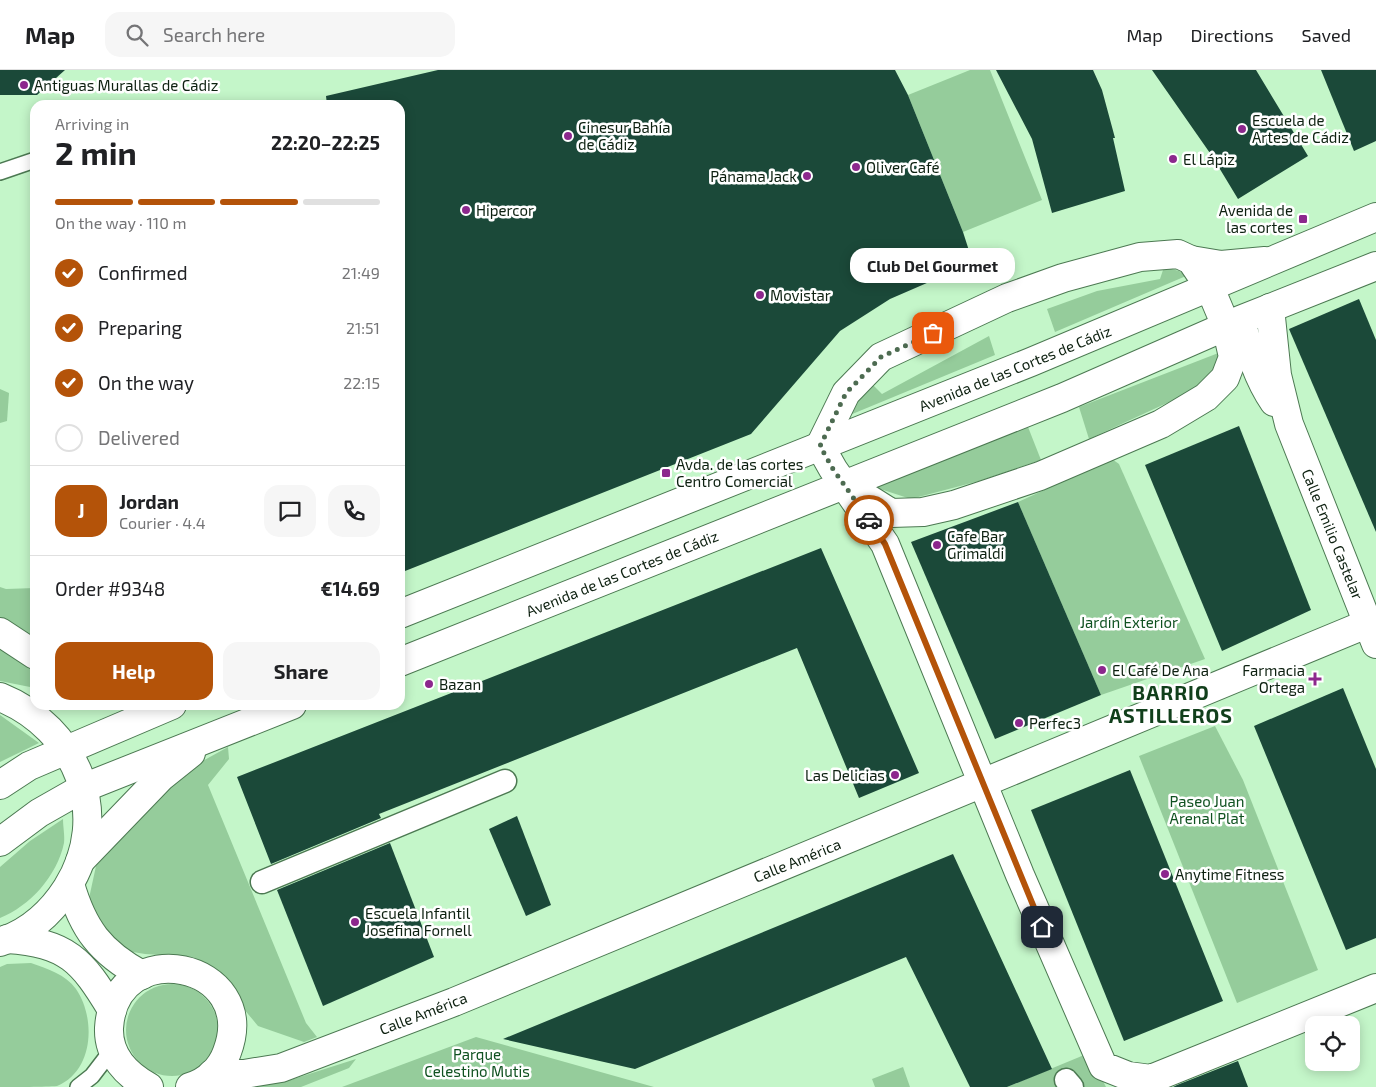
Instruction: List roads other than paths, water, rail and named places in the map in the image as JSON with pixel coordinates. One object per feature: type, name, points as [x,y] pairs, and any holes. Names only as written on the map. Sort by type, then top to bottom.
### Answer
[{"type":"street","name":"Avenida de las Cortes de Cádiz","points":[[405,612],[1210,288],[1376,218]]},
{"type":"street","name":"Avenida de las Cortes de Cádiz","points":[[820,446],[846,393],[881,357],[1007,298],[1063,278],[1140,257],[1178,254],[1191,260],[1221,265],[1278,259]]},
{"type":"street","points":[[1191,260],[1233,323],[1251,354],[1268,393],[1289,424]]},
{"type":"street","name":"Avenida de las Cortes de Cádiz","points":[[405,660],[1062,398],[1233,323],[1376,266]]},
{"type":"street","points":[[1270,308],[1277,375],[1289,424]]},
{"type":"street","points":[[845,484],[891,513],[923,512],[954,505],[1040,476],[1161,424],[1206,397],[1225,378],[1233,357],[1233,323]]},
{"type":"street","name":"Calle Emilio Castelar","points":[[1289,424],[1373,629]]},
{"type":"street","points":[[820,446],[885,544],[1086,1030],[1103,1066],[1128,1076],[1151,1079],[1376,988]]},
{"type":"street","name":"Calle América","points":[[201,1081],[281,1068],[454,1002],[983,783],[1373,629]]},
{"type":"street","points":[[0,632],[30,652]]},
{"type":"street","points":[[4,941],[32,926],[61,897],[75,872],[86,838],[88,818],[78,772],[66,749],[46,725],[17,701]]},
{"type":"street","points":[[0,784],[29,766],[160,710]]},
{"type":"street","points":[[0,842],[48,808],[83,788],[280,710]]},
{"type":"street","points":[[142,974],[101,947],[88,930],[77,908],[75,872],[161,777],[213,737]]},
{"type":"street","points":[[262,882],[505,781]]},
{"type":"street","points":[[4,941],[36,941],[53,946],[68,954],[85,968],[112,1010]]},
{"type":"street","points":[[149,1087],[134,1079],[121,1066],[112,1050],[109,1030],[112,1010],[119,995],[129,983],[142,974],[161,968],[182,968],[200,975],[216,987],[227,1004],[232,1024],[231,1042],[224,1060],[201,1081]]},
{"type":"lane","points":[[0,172],[30,162]]},
{"type":"lane","points":[[78,1087],[92,1076],[112,1050]]},
{"type":"place","name":"Antiguas Murallas de Cádiz","points":[[24,85]]},
{"type":"place","name":"Escuela de Artes de Cádiz","points":[[1242,129]]},
{"type":"place","name":"Cinesur Bahía de Cádiz","points":[[568,136]]},
{"type":"place","name":"El Lápiz","points":[[1173,159]]},
{"type":"place","name":"Oliver Café","points":[[856,167]]},
{"type":"place","name":"Pánama Jack","points":[[807,176]]},
{"type":"place","name":"Hipercor","points":[[466,210]]},
{"type":"place","name":"Avenida de las cortes","points":[[1303,219]]},
{"type":"place","name":"Movistar","points":[[760,295]]},
{"type":"place","name":"Club Del Gourmet","points":[[933,333]]},
{"type":"place","name":"Avda. de las cortes Centro Comercial","points":[[666,473]]},
{"type":"place","name":"Cafe Bar Grimaldi","points":[[937,545]]},
{"type":"place","name":"El Café De Ana","points":[[1102,670]]},
{"type":"place","name":"Farmacia Ortega","points":[[1315,679]]},
{"type":"place","name":"Bazan","points":[[429,684]]},
{"type":"place","name":"Perfec3","points":[[1019,723]]},
{"type":"place","name":"Las Delicias","points":[[895,775]]},
{"type":"place","name":"Anytime Fitness","points":[[1165,874]]},
{"type":"place","name":"Escuela Infantil Josefina Fornell","points":[[355,922]]},
{"type":"district","name":"BARRIO ASTILLEROS","points":[[1171,704]]},
{"type":"park label","name":"Jardín Exterior","points":[[1129,622]]},
{"type":"park label","name":"Paseo Juan Arenal Plat","points":[[1207,810]]},
{"type":"park label","name":"Parque Celestino Mutis","points":[[477,1062]]}]
